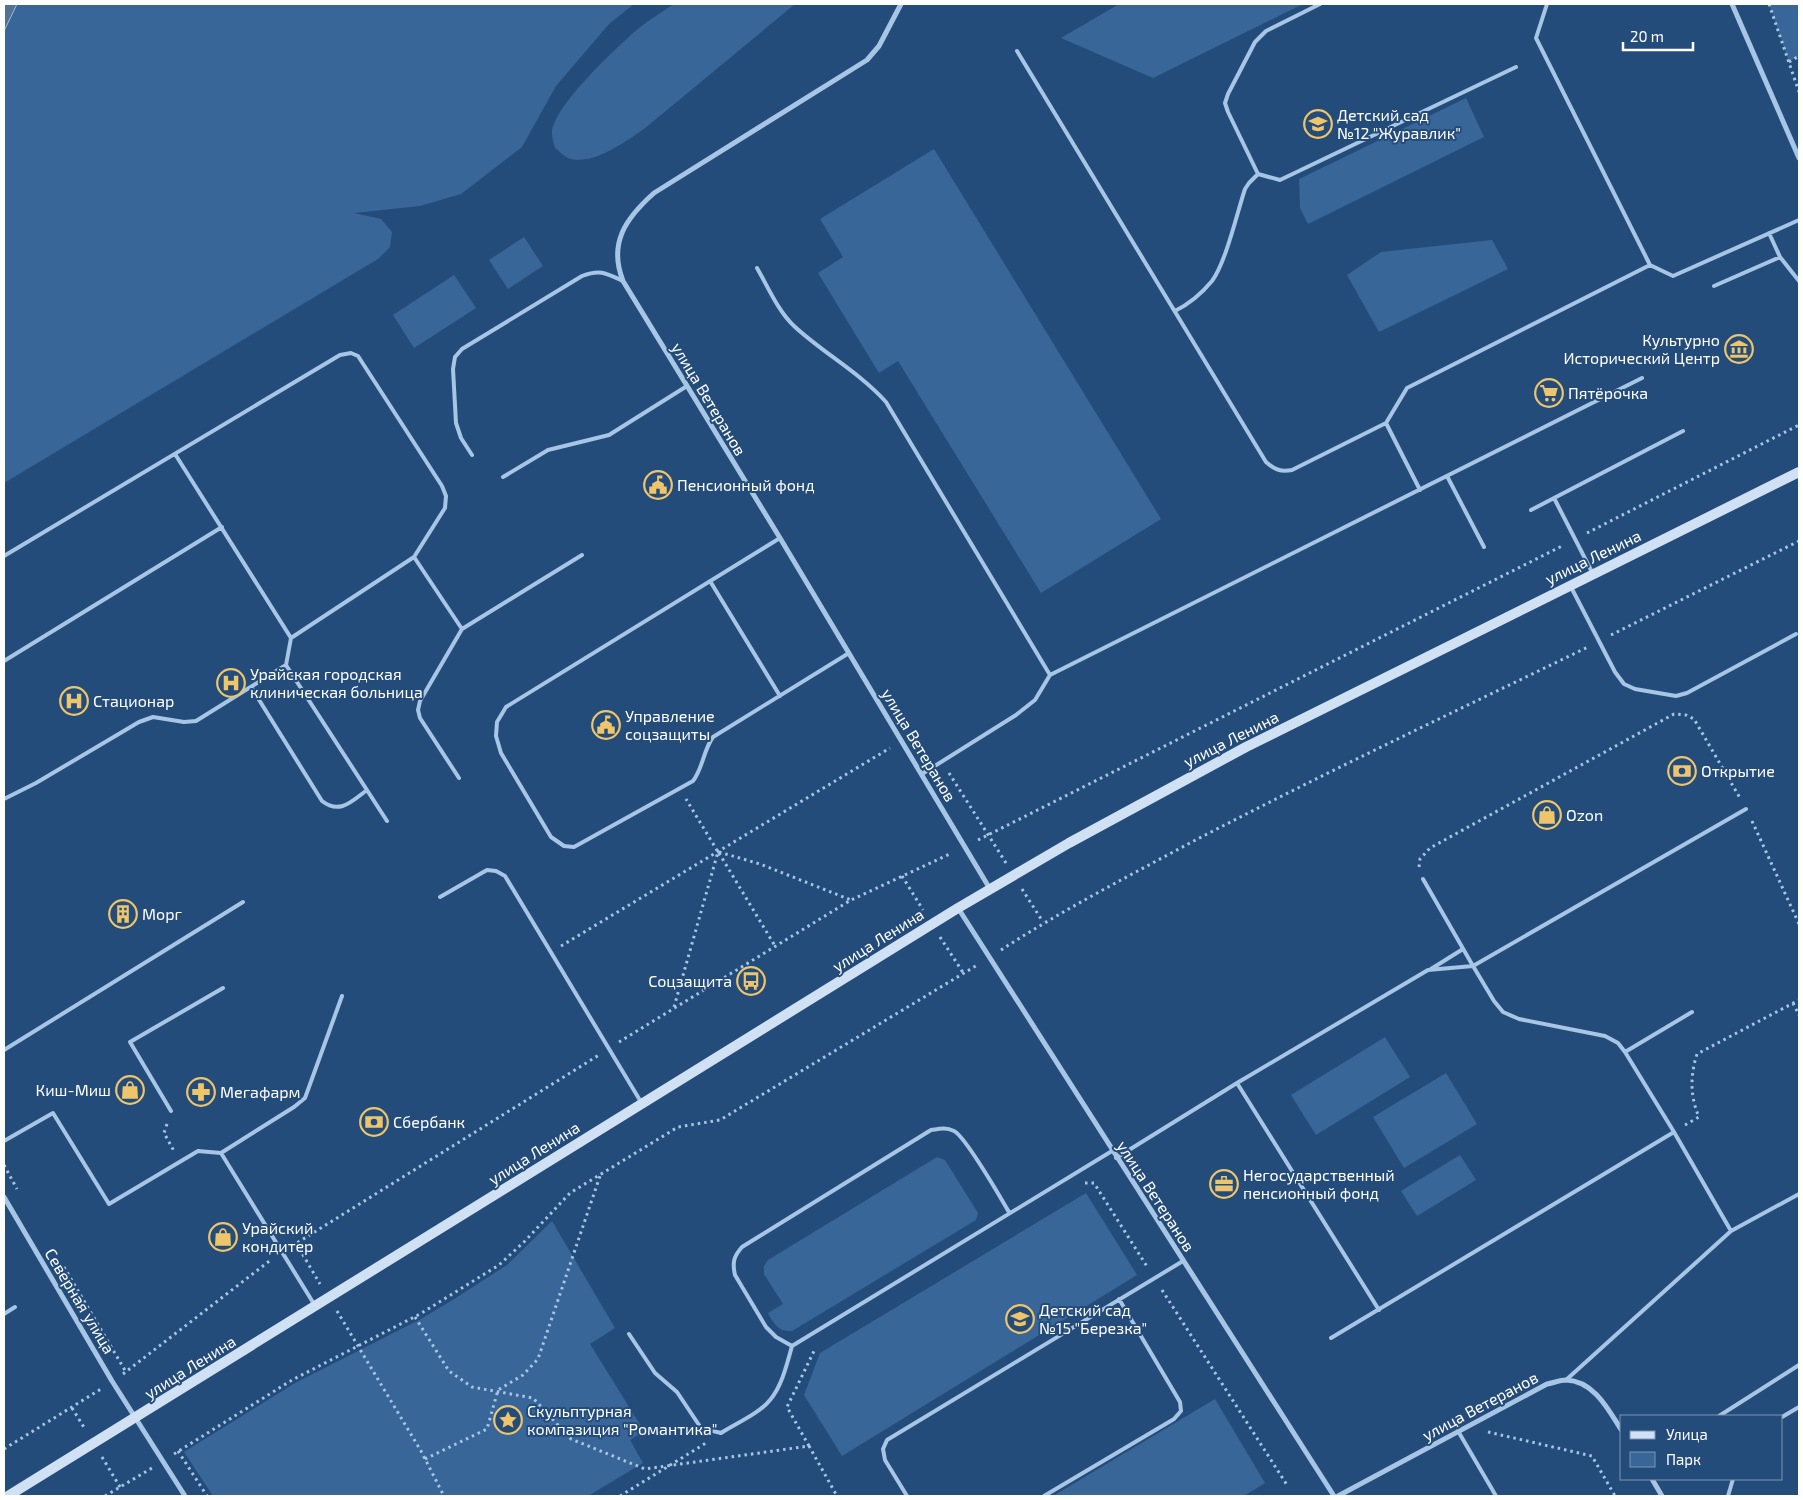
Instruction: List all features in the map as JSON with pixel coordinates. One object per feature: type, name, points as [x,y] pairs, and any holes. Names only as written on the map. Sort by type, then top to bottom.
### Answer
[{"type":"main road","name":"улица Ленина","points":[[8,1496],[1014,875],[1156,794],[1246,747],[1799,472]]},
{"type":"street","name":"улица Ветеранов","points":[[901,4],[879,46],[867,60],[654,193],[643,203],[629,218],[621,233],[617,250],[618,267],[623,281],[966,846],[990,889]]},
{"type":"street","points":[[1732,4],[1799,158]]},
{"type":"street","name":"улица Ветеранов","points":[[958,908],[1116,1158],[1336,1496],[1547,1384],[1566,1380]]},
{"type":"street","name":"Северная улица","points":[[4,1197],[112,1381],[185,1496]]},
{"type":"street","points":[[1566,1380],[1584,1385],[1593,1391],[1602,1400],[1620,1428]]},
{"type":"street","points":[[1653,1480],[1662,1496]]},
{"type":"lane","points":[[1320,4],[1266,31],[1255,42],[1228,94],[1225,103],[1228,112],[1258,174],[1280,180],[1516,67]]},
{"type":"lane","points":[[1547,4],[1536,38],[1650,265],[1673,276],[1799,220]]},
{"type":"lane","points":[[1017,51],[1266,462],[1282,472],[1292,470],[1386,423],[1407,388],[1650,265]]},
{"type":"lane","points":[[1175,311],[1192,300],[1212,281],[1221,264],[1245,189],[1248,183],[1258,174]]},
{"type":"lane","points":[[1769,233],[1780,257],[1799,281]]},
{"type":"lane","points":[[1714,286],[1780,257]]},
{"type":"lane","points":[[756,268],[794,325],[873,388],[886,402],[1050,675]]},
{"type":"lane","points":[[472,455],[461,438],[456,423],[453,369],[455,357],[462,349],[582,276],[594,271],[623,281]]},
{"type":"lane","points":[[4,556],[340,355],[351,353],[358,356],[442,486],[446,496],[445,508],[414,557],[292,638],[286,665],[196,721],[184,722],[153,717],[139,722],[36,783],[4,799]]},
{"type":"lane","points":[[922,774],[1016,715],[1035,700],[1050,675],[1642,378]]},
{"type":"lane","points":[[503,477],[548,450],[609,435],[687,386]]},
{"type":"lane","points":[[1386,423],[1420,490]]},
{"type":"lane","points":[[1531,510],[1683,431]]},
{"type":"lane","points":[[176,454],[292,638]]},
{"type":"lane","points":[[1448,476],[1484,547]]},
{"type":"lane","points":[[1554,498],[1592,574]]},
{"type":"lane","points":[[4,661],[222,528]]},
{"type":"lane","points":[[780,538],[506,707],[497,722],[496,736],[501,753],[551,836],[564,846],[574,847],[693,781],[699,773],[707,746],[713,738],[849,653]]},
{"type":"lane","points":[[459,778],[420,718],[418,710],[420,701],[462,629],[582,555]]},
{"type":"lane","points":[[414,557],[462,629]]},
{"type":"lane","points":[[710,581],[780,696]]},
{"type":"lane","points":[[1570,585],[1615,672],[1624,684],[1635,689],[1676,696],[1687,693],[1796,634]]},
{"type":"lane","points":[[286,665],[387,821]]},
{"type":"lane","points":[[251,687],[322,802],[336,808],[345,805],[368,790]]},
{"type":"lane","points":[[1428,970],[1473,966],[1746,809]]},
{"type":"lane","points":[[440,897],[487,870],[496,871],[505,876],[642,1104]]},
{"type":"lane","points":[[1422,879],[1473,966],[1503,1012],[1519,1019],[1605,1036],[1618,1043],[1674,1132],[1731,1232]]},
{"type":"lane","points":[[4,1050],[243,902]]},
{"type":"lane","points":[[1116,1158],[1237,1083],[1463,949]]},
{"type":"lane","points":[[171,1111],[130,1042],[223,988]]},
{"type":"lane","points":[[4,1141],[53,1113],[109,1204],[198,1151],[221,1153],[294,1107],[304,1098],[342,996]]},
{"type":"lane","points":[[1625,1052],[1692,1012]]},
{"type":"lane","points":[[1237,1083],[1379,1310]]},
{"type":"lane","points":[[792,1346],[776,1337],[766,1328],[735,1275],[733,1265],[735,1254],[742,1247],[931,1130],[945,1128],[956,1132],[966,1143],[1009,1212]]},
{"type":"lane","points":[[1331,1338],[1674,1132]]},
{"type":"lane","points":[[629,1334],[655,1373],[677,1392],[701,1428],[721,1433],[770,1401],[786,1367],[792,1346],[1009,1212],[1112,1151]]},
{"type":"lane","points":[[221,1153],[315,1306]]},
{"type":"lane","points":[[1566,1380],[1731,1232],[1799,1194]]},
{"type":"lane","points":[[907,1496],[884,1460],[883,1449],[887,1440],[1183,1261]]},
{"type":"lane","points":[[1044,1496],[1174,1419],[1181,1411],[1180,1402],[1119,1299]]},
{"type":"lane","points":[[4,1314],[15,1307]]},
{"type":"lane","points":[[1721,1415],[1799,1365]]},
{"type":"lane","points":[[1783,1417],[1799,1407]]},
{"type":"lane","points":[[1458,1431],[1496,1496]]},
{"type":"lane","points":[[1728,1496],[1733,1480]]},
{"type":"path","points":[[1769,4],[1799,92]]},
{"type":"path","points":[[1789,62],[1799,56]]},
{"type":"path","points":[[4,1449],[72,1408],[112,1381],[282,1252],[851,900],[989,835],[1799,425]]},
{"type":"path","points":[[105,1496],[292,1380],[415,1317],[499,1265],[526,1241],[570,1193],[678,1127],[720,1120],[964,974],[1043,922],[1246,814],[1799,541]]},
{"type":"path","points":[[1422,879],[1418,870],[1420,859],[1430,848],[1674,714],[1686,715],[1694,720],[1746,809],[1799,923]]},
{"type":"path","points":[[551,952],[901,741]]},
{"type":"path","points":[[942,762],[1043,922]]},
{"type":"path","points":[[679,789],[775,946]]},
{"type":"path","points":[[718,852],[760,864],[851,900]]},
{"type":"path","points":[[674,1008],[718,852]]},
{"type":"path","points":[[1674,1132],[1699,1117],[1694,1105],[1692,1086],[1692,1071],[1697,1054],[1799,1000]]},
{"type":"path","points":[[1793,1003],[1799,1015]]},
{"type":"path","points":[[171,1111],[164,1133],[180,1162]]},
{"type":"path","points":[[425,1459],[487,1429],[498,1390],[523,1375],[538,1359],[600,1174]]},
{"type":"path","points":[[1076,1182],[1094,1184],[1287,1485]]},
{"type":"path","points":[[296,1243],[359,1346],[425,1459],[444,1496]]},
{"type":"path","points":[[415,1317],[449,1372],[472,1387],[498,1390],[533,1398],[571,1438],[645,1469],[809,1446]]},
{"type":"path","points":[[816,1347],[787,1407],[838,1496]]},
{"type":"path","points":[[1466,1426],[1592,1456],[1616,1496]]},
{"type":"path","points":[[620,1496],[721,1433]]},
{"type":"path","points":[[178,1452],[207,1496]]},
{"type":"green space","points":[[17,4],[634,4],[609,24],[556,86],[522,147],[461,194],[420,206],[354,213],[381,219],[392,232],[390,247],[378,259],[4,483],[4,31]]},
{"type":"green space","points":[[674,4],[795,4],[644,129],[628,140],[598,156],[587,159],[577,160],[565,156],[555,148],[552,133],[555,121],[563,108],[588,77],[617,48],[643,25]]},
{"type":"green space","points":[[1119,4],[1303,4],[1153,78],[1061,38]]},
{"type":"green space","points":[[1769,4],[1799,4],[1799,56],[1789,62]]},
{"type":"green space","points":[[1466,98],[1484,137],[1308,224],[1300,208],[1299,179]]},
{"type":"green space","points":[[934,149],[1161,519],[1041,593],[898,361],[879,373],[818,273],[843,257],[820,219]]},
{"type":"green space","points":[[524,237],[543,266],[508,289],[489,260]]},
{"type":"green space","points":[[1492,240],[1508,269],[1379,332],[1347,275],[1381,252]]},
{"type":"green space","points":[[454,275],[476,308],[414,348],[393,315]]},
{"type":"green space","points":[[1385,1037],[1410,1077],[1316,1135],[1291,1095]]},
{"type":"green space","points":[[1446,1073],[1477,1124],[1404,1168],[1373,1117]]},
{"type":"green space","points":[[1460,1155],[1476,1180],[1417,1216],[1401,1191]]},
{"type":"green space","points":[[937,1157],[945,1160],[978,1213],[976,1220],[792,1331],[780,1329],[772,1321],[768,1313],[783,1304],[764,1274],[764,1266],[768,1260]]},
{"type":"green space","points":[[1086,1193],[1137,1275],[842,1456],[804,1395],[820,1353]]},
{"type":"green space","points":[[552,1221],[615,1328],[590,1344],[644,1431],[630,1440],[643,1463],[588,1496],[213,1496],[184,1452],[295,1383],[419,1320],[451,1301],[507,1265]]},
{"type":"green space","points":[[1215,1399],[1265,1483],[1244,1496],[1053,1496]]},
{"type":"shaded area","points":[[4,4],[17,4],[4,31]]},
{"type":"place","name":"Детский сад №12 \"Журавлик\"","points":[[1318,124]]},
{"type":"place","name":"Культурно Исторический Центр","points":[[1739,349]]},
{"type":"place","name":"Пятёрочка","points":[[1549,393]]},
{"type":"place","name":"Пенсионный фонд","points":[[658,485]]},
{"type":"place","name":"Урайская городская клиническая больница","points":[[231,683]]},
{"type":"place","name":"Стационар","points":[[74,701]]},
{"type":"place","name":"Управление соцзащиты","points":[[606,725]]},
{"type":"place","name":"Открытие","points":[[1682,771]]},
{"type":"place","name":"Ozon","points":[[1547,815]]},
{"type":"place","name":"Морг","points":[[123,914]]},
{"type":"place","name":"Соцзащита","points":[[751,981]]},
{"type":"place","name":"Киш-Миш","points":[[130,1090]]},
{"type":"place","name":"Мегафарм","points":[[201,1092]]},
{"type":"place","name":"Сбербанк","points":[[374,1122]]},
{"type":"place","name":"Негосударственный пенсионный фонд","points":[[1224,1184]]},
{"type":"place","name":"Урайский кондитер","points":[[223,1237]]},
{"type":"place","name":"Детский сад №15 \"Березка\"","points":[[1020,1319]]},
{"type":"place","name":"Скульптурная компазиция \"Романтика\"","points":[[508,1420]]}]
